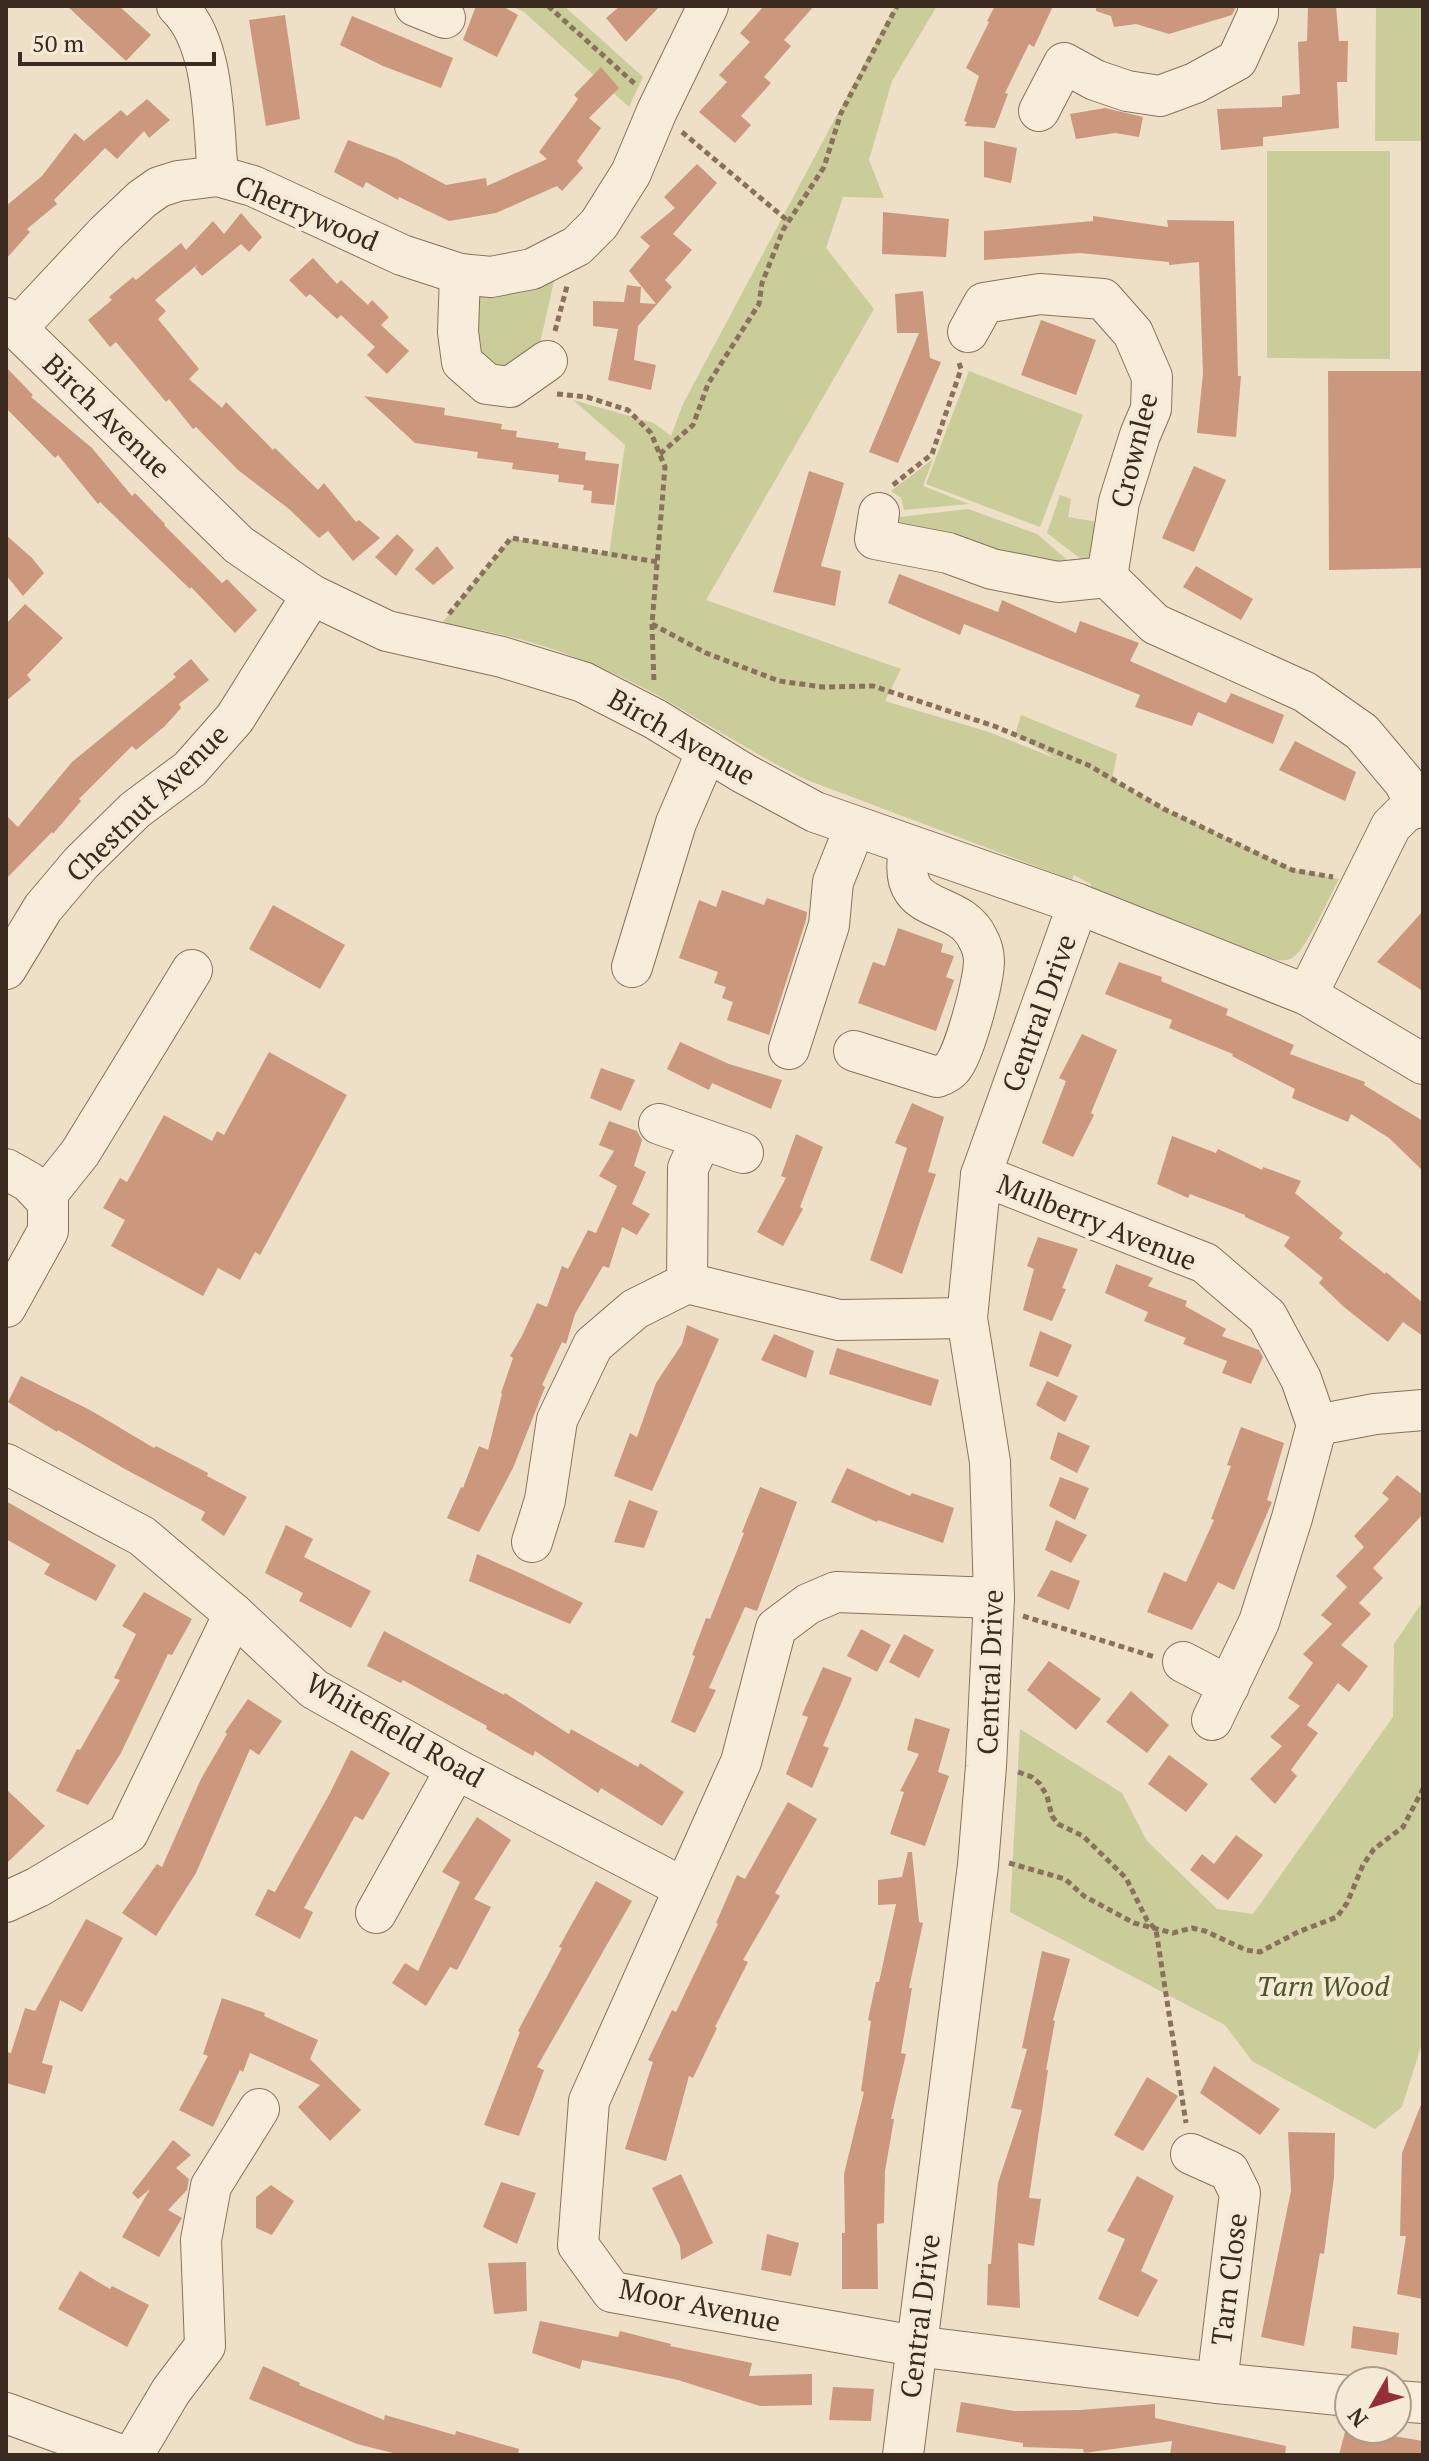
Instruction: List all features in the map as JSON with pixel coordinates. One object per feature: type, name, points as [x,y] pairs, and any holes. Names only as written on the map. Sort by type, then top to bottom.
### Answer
[{"type":"street","name":"Cherrywood","points":[[12,323],[142,199],[168,184],[218,176],[253,186],[402,255],[460,274],[491,277],[532,269],[577,246],[599,224],[631,173],[708,6]]},
{"type":"street","points":[[1039,111],[1064,63],[1095,80],[1127,91],[1160,96],[1195,83],[1237,60],[1258,14],[1258,6]]},
{"type":"street","points":[[189,9],[208,70],[218,176]]},
{"type":"street","points":[[460,274],[458,332],[462,362],[487,384],[510,387],[552,378]]},
{"type":"street","name":"Crownlee","points":[[967,312],[1040,294],[1103,299],[1133,333],[1152,377],[1151,409],[1119,502],[1107,577]]},
{"type":"street","name":"Birch Avenue","points":[[12,323],[239,545],[312,595],[387,631],[502,657],[583,682],[655,719],[815,812],[1078,904],[1307,995],[1423,1064]]},
{"type":"street","points":[[870,536],[948,553],[992,569],[1058,582],[1107,577],[1155,624],[1305,692],[1362,732],[1420,806],[1406,811],[1391,826],[1307,995]]},
{"type":"street","name":"Chestnut Avenue","points":[[6,969],[43,908],[81,863],[135,810],[190,769],[235,718],[312,595]]},
{"type":"street","points":[[632,967],[676,823],[707,751]]},
{"type":"street","points":[[789,1049],[829,925],[833,882],[855,827]]},
{"type":"street","points":[[854,1051],[937,1077],[954,1066],[969,1029],[984,965],[983,952],[970,926],[919,897],[911,885],[906,865],[910,846]]},
{"type":"street","name":"Central Drive","points":[[903,2455],[978,1865],[986,1766],[994,1602],[990,1462],[967,1318],[981,1175],[1078,904]]},
{"type":"street","points":[[44,1198],[80,1153],[192,970]]},
{"type":"street","points":[[659,1124],[743,1153]]},
{"type":"street","points":[[687,1283],[688,1168],[701,1140]]},
{"type":"street","points":[[6,1169],[29,1182],[48,1202],[48,1231],[6,1307]]},
{"type":"street","name":"Mulberry Avenue","points":[[981,1175],[1205,1263],[1267,1316],[1301,1379],[1317,1425]]},
{"type":"street","points":[[532,1540],[545,1500],[557,1420],[593,1345],[635,1309],[687,1283],[839,1320],[967,1318]]},
{"type":"street","points":[[1183,1662],[1220,1703],[1259,1622],[1317,1425],[1375,1414],[1423,1410],[1423,1432]]},
{"type":"street","name":"Whitefield Road","points":[[6,1464],[142,1536],[234,1614],[314,1689],[456,1769],[684,1888]]},
{"type":"street","name":"Moor Avenue","points":[[994,1602],[836,1592],[819,1580],[798,1588],[785,1604],[741,1762],[589,2101],[578,2245],[612,2292],[915,2346],[1333,2394]]},
{"type":"street","points":[[6,1902],[38,1887],[128,1833],[234,1614]]},
{"type":"street","points":[[376,1913],[456,1769]]},
{"type":"street","points":[[133,2455],[171,2391],[205,2346],[201,2240],[211,2186],[210,2153],[259,2109]]},
{"type":"street","name":"Tarn Close","points":[[1191,2154],[1229,2171],[1240,2193],[1217,2383]]},
{"type":"street","points":[[6,2413],[40,2441],[121,2455]]},
{"type":"path","points":[[548,6],[658,109],[788,221]]},
{"type":"path","points":[[660,454],[693,425],[708,384],[759,304],[762,283],[783,230],[824,167],[841,113],[897,6]]},
{"type":"path","points":[[577,246],[552,378],[587,397],[628,410],[651,433],[665,467],[652,624],[655,719]]},
{"type":"path","points":[[870,536],[887,490],[932,454],[961,369],[957,357],[967,312]]},
{"type":"path","points":[[428,640],[511,538],[658,562]]},
{"type":"path","points":[[652,624],[706,653],[779,681],[823,687],[873,686],[994,726],[1088,765],[1164,809],[1292,870],[1361,883]]},
{"type":"path","points":[[994,1602],[1153,1657],[1183,1662]]},
{"type":"path","points":[[986,1766],[1015,1770],[1040,1784],[1058,1824],[1083,1836],[1126,1878],[1143,1913],[1156,1930],[1191,2154]]},
{"type":"path","points":[[978,1865],[1006,1863],[1065,1879],[1084,1896],[1134,1923],[1173,1933],[1192,1928],[1246,1950],[1260,1952],[1298,1932],[1337,1917],[1347,1903],[1363,1865],[1374,1849],[1403,1827],[1423,1789]]},
{"type":"green space","points":[[512,6],[564,6],[643,77],[629,107],[524,12]]},
{"type":"green space","points":[[895,6],[937,6],[892,81],[869,160],[884,198],[843,197],[826,248],[874,309],[706,600],[901,669],[885,701],[989,732],[1057,759],[1015,735],[1021,715],[1117,754],[1112,779],[1164,809],[1292,869],[1339,879],[1308,940],[1289,959],[1277,960],[1090,890],[1091,884],[1074,875],[1072,880],[807,780],[657,695],[579,659],[525,640],[441,624],[511,538],[609,554],[625,445],[573,400],[654,423],[671,436],[683,404]]},
{"type":"green space","points":[[1376,6],[1423,6],[1423,141],[1375,141]]},
{"type":"green space","points":[[1267,151],[1390,151],[1390,359],[1267,358]]},
{"type":"green space","points":[[557,268],[538,352],[510,370],[474,359],[474,299]]},
{"type":"green space","points":[[969,371],[1083,415],[1040,527],[926,484]]},
{"type":"green space","points":[[933,459],[923,486],[969,504],[904,510],[901,498],[891,491]]},
{"type":"green space","points":[[1060,495],[1071,499],[1068,517],[1103,523],[1090,566],[1047,533]]},
{"type":"green space","points":[[968,509],[1037,534],[1079,570],[1039,572],[897,524],[899,517]]},
{"type":"green space","name":"Tarn Wood","points":[[1423,1601],[1423,2040],[1402,2107],[1375,2129],[1252,2061],[1225,2025],[1010,1912],[1020,1729],[1122,1793],[1147,1841],[1217,1909],[1253,1914],[1393,1717],[1394,1644]]},
{"type":"building","points":[[67,6],[119,6],[151,35],[126,61]]},
{"type":"building","points":[[476,6],[502,6],[518,15],[497,57],[463,40]]},
{"type":"building","points":[[620,6],[660,6],[626,42],[606,18]]},
{"type":"building","points":[[764,6],[814,6],[784,40],[791,46],[764,77],[771,83],[741,116],[751,125],[735,143],[699,112],[727,82],[719,75],[750,42],[740,33]]},
{"type":"building","points":[[995,6],[1053,6],[1034,47],[1029,44],[1005,93],[1008,94],[995,128],[965,126],[979,76],[966,68]]},
{"type":"building","points":[[1096,6],[1235,6],[1235,9],[1232,15],[1169,34],[1136,24],[1114,27],[1111,16],[1096,11]]},
{"type":"building","points":[[1308,6],[1336,6],[1339,41],[1348,41],[1347,82],[1337,82],[1339,128],[1263,137],[1263,146],[1221,150],[1217,109],[1282,107],[1282,96],[1300,94],[1298,42],[1307,41]]},
{"type":"building","points":[[285,15],[300,119],[266,126],[249,20]]},
{"type":"building","points":[[352,16],[453,58],[441,88],[383,66],[340,45]]},
{"type":"building","points":[[601,67],[619,88],[589,118],[601,128],[577,161],[583,168],[562,191],[557,186],[496,213],[449,221],[399,197],[398,200],[366,182],[363,188],[334,172],[348,140],[396,158],[446,185],[486,178],[487,186],[547,159],[539,152],[578,99],[574,95]]},
{"type":"building","points":[[147,99],[170,120],[149,138],[144,131],[117,159],[105,148],[54,200],[57,204],[27,229],[30,232],[6,259],[6,206],[42,176],[75,133],[84,141],[121,110],[127,116]]},
{"type":"building","points":[[1105,108],[1143,117],[1139,137],[1115,133],[1076,139],[1070,114]]},
{"type":"building","points":[[984,141],[1017,148],[1011,183],[984,177]]},
{"type":"building","points":[[697,164],[717,183],[673,234],[692,250],[665,280],[672,287],[638,326],[634,360],[656,365],[651,390],[608,380],[618,329],[593,326],[593,301],[624,302],[627,285],[641,287],[640,303],[656,304],[629,271],[650,246],[640,237],[675,208],[664,197]]},
{"type":"building","points":[[883,212],[949,219],[946,257],[882,254]]},
{"type":"building","points":[[241,213],[262,237],[249,252],[241,244],[202,276],[195,268],[198,264],[155,300],[166,311],[158,319],[199,369],[189,379],[222,408],[226,402],[318,490],[324,483],[356,522],[359,520],[380,538],[353,561],[328,531],[319,538],[289,509],[238,470],[196,427],[193,429],[169,399],[166,402],[116,342],[110,347],[88,320],[133,277],[136,280],[181,243],[186,250],[213,221],[224,234]]},
{"type":"building","points":[[1093,216],[1168,227],[1167,220],[1234,221],[1238,376],[1241,376],[1236,437],[1197,433],[1203,373],[1199,262],[1169,265],[1169,262],[1080,253],[984,260],[984,231],[1093,221]]},
{"type":"building","points":[[313,258],[337,284],[341,280],[368,305],[372,300],[389,317],[381,325],[409,351],[387,374],[367,355],[375,347],[341,315],[337,319],[310,294],[306,297],[289,280]]},
{"type":"building","points":[[923,291],[930,358],[941,362],[898,463],[869,452],[919,333],[897,333],[895,294]]},
{"type":"building","points":[[1041,320],[1096,340],[1076,395],[1021,375]]},
{"type":"building","points":[[6,367],[33,395],[31,397],[92,448],[132,496],[135,493],[222,583],[227,579],[257,610],[235,633],[191,587],[100,502],[98,504],[58,455],[55,458],[6,408]]},
{"type":"building","points":[[1328,371],[1423,371],[1423,568],[1329,570]]},
{"type":"building","points":[[364,396],[445,408],[444,415],[502,424],[501,429],[517,431],[516,437],[559,443],[558,448],[586,452],[585,460],[619,464],[614,505],[591,503],[592,491],[583,490],[584,485],[558,482],[559,475],[512,469],[513,463],[477,458],[478,452],[415,443]]},
{"type":"building","points":[[1194,466],[1226,480],[1194,552],[1162,538]]},
{"type":"building","points":[[809,471],[844,483],[821,566],[841,571],[835,606],[773,592]]},
{"type":"building","points":[[397,534],[414,550],[396,576],[375,557]]},
{"type":"building","points":[[6,535],[44,573],[23,596],[6,575]]},
{"type":"building","points":[[437,546],[454,568],[433,585],[415,569]]},
{"type":"building","points":[[1196,566],[1253,599],[1241,620],[1183,587]]},
{"type":"building","points":[[899,574],[998,612],[1002,600],[1076,633],[1080,621],[1139,643],[1130,661],[1226,703],[1231,693],[1284,715],[1273,744],[1198,712],[1192,726],[1135,707],[1140,695],[964,624],[960,635],[888,603]]},
{"type":"building","points":[[25,604],[63,638],[27,675],[31,680],[6,701],[6,624]]},
{"type":"building","points":[[191,659],[209,680],[179,704],[181,708],[165,726],[136,750],[132,746],[79,799],[81,801],[53,834],[6,879],[6,815],[18,827],[72,762],[176,677],[173,674]]},
{"type":"building","points":[[1295,741],[1356,772],[1345,801],[1279,770]]},
{"type":"building","points":[[722,890],[764,905],[767,898],[807,912],[769,1035],[727,1020],[733,1002],[722,998],[726,987],[714,983],[718,972],[679,958],[699,900],[716,907]]},
{"type":"building","points":[[273,905],[345,945],[320,989],[249,949]]},
{"type":"building","points":[[1423,911],[1423,991],[1377,962]]},
{"type":"building","points":[[898,928],[943,944],[941,952],[954,956],[946,977],[954,980],[936,1031],[858,1003],[873,962],[885,966]]},
{"type":"building","points":[[1119,962],[1162,977],[1161,981],[1228,1009],[1226,1015],[1294,1045],[1290,1054],[1365,1082],[1364,1085],[1423,1121],[1423,1171],[1389,1138],[1351,1114],[1348,1122],[1292,1098],[1295,1089],[1233,1054],[1169,1028],[1172,1020],[1105,994]]},
{"type":"building","points":[[1082,1034],[1117,1050],[1091,1113],[1094,1115],[1073,1157],[1042,1143],[1066,1081],[1059,1078]]},
{"type":"building","points":[[680,1042],[729,1064],[782,1080],[771,1109],[712,1083],[709,1090],[667,1069]]},
{"type":"building","points":[[269,1052],[347,1095],[260,1255],[255,1252],[240,1280],[218,1268],[203,1296],[111,1246],[125,1220],[103,1208],[120,1178],[127,1182],[164,1115],[212,1141],[217,1131],[224,1135]]},
{"type":"building","points":[[601,1068],[635,1080],[621,1111],[590,1098]]},
{"type":"building","points":[[912,1103],[944,1117],[928,1172],[936,1174],[902,1274],[870,1260],[907,1148],[895,1143]]},
{"type":"building","points":[[609,1121],[637,1131],[642,1140],[634,1166],[646,1172],[632,1204],[650,1214],[637,1235],[622,1227],[609,1268],[603,1266],[575,1314],[566,1344],[562,1342],[542,1385],[545,1387],[513,1468],[479,1532],[447,1518],[463,1488],[479,1446],[488,1450],[501,1393],[513,1358],[510,1356],[537,1303],[547,1307],[562,1266],[568,1269],[588,1230],[596,1233],[617,1186],[599,1176],[614,1151],[599,1145]]},
{"type":"building","points":[[796,1134],[823,1147],[800,1207],[803,1209],[783,1246],[757,1232],[786,1178],[781,1176]]},
{"type":"building","points":[[1172,1136],[1216,1153],[1218,1149],[1262,1170],[1263,1167],[1301,1181],[1295,1193],[1343,1233],[1339,1238],[1423,1303],[1423,1336],[1403,1322],[1388,1342],[1344,1307],[1319,1283],[1323,1278],[1284,1246],[1290,1237],[1245,1215],[1190,1194],[1188,1198],[1157,1184]]},
{"type":"building","points":[[1038,1237],[1078,1249],[1052,1321],[1023,1310],[1034,1269],[1027,1266]]},
{"type":"building","points":[[1116,1264],[1153,1278],[1148,1286],[1187,1301],[1185,1306],[1226,1329],[1222,1336],[1259,1350],[1263,1357],[1251,1384],[1222,1373],[1227,1361],[1183,1344],[1186,1338],[1144,1321],[1148,1312],[1105,1293]]},
{"type":"building","points":[[687,1325],[719,1339],[652,1491],[614,1476],[630,1433],[637,1437],[656,1383],[682,1344]]},
{"type":"building","points":[[1040,1331],[1072,1345],[1058,1377],[1029,1366]]},
{"type":"building","points":[[774,1334],[814,1351],[806,1378],[761,1360]]},
{"type":"building","points":[[837,1348],[939,1380],[931,1406],[829,1374]]},
{"type":"building","points":[[21,1376],[90,1410],[154,1448],[156,1446],[208,1473],[207,1476],[247,1497],[224,1536],[201,1520],[205,1512],[8,1402]]},
{"type":"building","points":[[1047,1381],[1078,1396],[1065,1422],[1036,1405]]},
{"type":"building","points":[[1241,1427],[1284,1443],[1267,1500],[1272,1502],[1234,1590],[1218,1582],[1192,1630],[1147,1612],[1164,1572],[1186,1582],[1214,1520],[1211,1519],[1231,1466],[1227,1465]]},
{"type":"building","points":[[1058,1432],[1090,1446],[1077,1473],[1050,1459]]},
{"type":"building","points":[[847,1468],[910,1496],[912,1493],[954,1508],[943,1543],[877,1522],[831,1502]]},
{"type":"building","points":[[1397,1475],[1423,1495],[1423,1514],[1373,1568],[1383,1578],[1359,1603],[1371,1614],[1341,1645],[1368,1666],[1349,1692],[1338,1683],[1307,1725],[1318,1733],[1291,1770],[1297,1776],[1275,1804],[1250,1779],[1282,1746],[1270,1737],[1300,1706],[1288,1698],[1313,1663],[1303,1654],[1332,1624],[1321,1615],[1347,1587],[1336,1576],[1364,1547],[1354,1536],[1389,1499],[1382,1493]]},
{"type":"building","points":[[1060,1477],[1089,1488],[1075,1520],[1049,1506]]},
{"type":"building","points":[[760,1487],[797,1502],[757,1611],[745,1607],[709,1688],[716,1690],[695,1733],[671,1722],[706,1618],[710,1619]]},
{"type":"building","points":[[629,1500],[658,1511],[644,1548],[614,1542]]},
{"type":"building","points":[[6,1501],[116,1565],[96,1601],[44,1574],[50,1564],[6,1539]]},
{"type":"building","points":[[1056,1520],[1087,1535],[1071,1563],[1045,1550]]},
{"type":"building","points":[[286,1525],[313,1539],[304,1557],[371,1591],[351,1628],[299,1601],[303,1593],[265,1573]]},
{"type":"building","points":[[477,1554],[583,1603],[570,1624],[469,1581]]},
{"type":"building","points":[[1051,1570],[1080,1581],[1069,1610],[1037,1596]]},
{"type":"building","points":[[144,1592],[192,1619],[172,1655],[168,1654],[121,1753],[88,1805],[56,1791],[77,1749],[80,1750],[120,1680],[114,1678],[136,1634],[122,1626]]},
{"type":"building","points":[[861,1629],[891,1645],[877,1672],[847,1656]]},
{"type":"building","points":[[384,1631],[505,1693],[569,1734],[571,1729],[638,1767],[640,1763],[684,1792],[662,1826],[601,1788],[598,1793],[535,1751],[533,1756],[486,1729],[487,1726],[403,1680],[401,1683],[367,1666]]},
{"type":"building","points":[[904,1634],[934,1650],[919,1678],[889,1662]]},
{"type":"building","points":[[1049,1661],[1101,1699],[1076,1730],[1027,1690]]},
{"type":"building","points":[[823,1667],[852,1678],[823,1746],[829,1748],[812,1788],[786,1774],[808,1717],[802,1715]]},
{"type":"building","points":[[1131,1691],[1169,1725],[1147,1753],[1106,1722]]},
{"type":"building","points":[[248,1699],[282,1721],[259,1755],[250,1749],[196,1873],[156,1936],[122,1913],[157,1864],[162,1867],[201,1779],[227,1734],[225,1732]]},
{"type":"building","points":[[915,1718],[950,1729],[938,1772],[949,1776],[925,1846],[890,1834],[904,1792],[900,1791],[919,1754],[907,1750]]},
{"type":"building","points":[[351,1750],[390,1773],[363,1820],[355,1816],[304,1908],[313,1912],[300,1939],[255,1915],[268,1889],[275,1892]]},
{"type":"building","points":[[1169,1755],[1208,1784],[1186,1812],[1148,1784]]},
{"type":"building","points":[[6,1789],[45,1826],[6,1864]]},
{"type":"building","points":[[788,1802],[817,1819],[775,1893],[780,1896],[743,1960],[748,1962],[693,2078],[689,2076],[666,2161],[625,2149],[653,2062],[648,2060],[672,2010],[676,2012],[718,1924],[737,1875],[745,1879]]},
{"type":"building","points":[[477,1817],[511,1840],[474,1899],[491,1907],[457,1970],[450,1967],[426,2006],[392,1983],[405,1963],[418,1971],[460,1882],[442,1872]]},
{"type":"building","points":[[1236,1835],[1263,1855],[1228,1900],[1190,1870],[1202,1854],[1214,1864]]},
{"type":"building","points":[[908,1852],[912,1852],[919,1922],[923,1923],[909,1988],[912,1988],[901,2053],[906,2054],[891,2119],[894,2119],[885,2171],[884,2223],[877,2224],[878,2289],[842,2289],[844,2174],[864,2092],[861,2091],[871,2021],[868,2020],[896,1904],[878,1905],[878,1880],[902,1877]]},
{"type":"building","points":[[596,1881],[632,1901],[537,2067],[544,2070],[519,2136],[484,2125],[518,2031]]},
{"type":"building","points":[[86,1919],[123,1938],[82,2012],[60,2000],[42,2063],[53,2066],[45,2094],[6,2083],[6,2052],[11,2053],[25,2008],[35,2011]]},
{"type":"building","points":[[1042,1951],[1070,1959],[1053,2020],[1029,2198],[1041,2199],[1034,2246],[1018,2243],[1020,2308],[987,2305],[988,2264],[991,2264],[998,2183],[1022,2110],[1011,2108],[1027,2049],[1022,2048]]},
{"type":"building","points":[[222,1998],[265,2013],[264,2016],[318,2040],[310,2059],[361,2110],[330,2141],[298,2107],[320,2085],[250,2053],[213,2127],[179,2110],[208,2056],[203,2054]]},
{"type":"building","points":[[1214,2066],[1280,2109],[1260,2135],[1200,2093]]},
{"type":"building","points":[[1147,2077],[1178,2096],[1143,2151],[1114,2135]]},
{"type":"building","points":[[1422,2102],[1423,2299],[1397,2294],[1406,2236],[1400,2236],[1402,2153]]},
{"type":"building","points":[[1288,2132],[1335,2133],[1334,2177],[1324,2254],[1320,2253],[1304,2346],[1261,2337],[1291,2191]]},
{"type":"building","points":[[173,2140],[191,2155],[176,2168],[189,2179],[187,2190],[168,2210],[182,2218],[159,2257],[122,2237],[150,2189],[138,2199],[132,2193]]},
{"type":"building","points":[[681,2174],[713,2243],[681,2260],[680,2246],[652,2188]]},
{"type":"building","points":[[1137,2176],[1174,2196],[1141,2271],[1158,2280],[1138,2317],[1098,2299],[1125,2239],[1107,2231]]},
{"type":"building","points":[[501,2182],[536,2193],[517,2244],[483,2227]]},
{"type":"building","points":[[271,2185],[294,2201],[272,2235],[256,2228],[256,2197]]},
{"type":"building","points":[[767,2234],[799,2243],[791,2276],[761,2270]]},
{"type":"building","points":[[526,2262],[527,2311],[494,2314],[488,2263]]},
{"type":"building","points":[[80,2271],[110,2289],[112,2286],[149,2305],[127,2347],[58,2309]]},
{"type":"building","points":[[540,2321],[618,2337],[620,2331],[670,2346],[752,2363],[749,2376],[812,2374],[812,2405],[760,2406],[678,2380],[582,2360],[580,2369],[532,2353]]},
{"type":"building","points":[[1353,2326],[1399,2333],[1397,2355],[1351,2348]]},
{"type":"building","points":[[263,2366],[299,2385],[384,2420],[385,2415],[455,2435],[456,2431],[519,2449],[518,2455],[401,2455],[357,2444],[249,2399]]},
{"type":"building","points":[[833,2387],[874,2389],[871,2421],[829,2420]]},
{"type":"building","points":[[961,2402],[1014,2411],[1155,2404],[1155,2418],[1286,2446],[1285,2455],[1170,2455],[1172,2441],[1084,2453],[1083,2449],[1023,2447],[1023,2443],[956,2432]]},
{"type":"building","points":[[1413,2439],[1423,2441],[1423,2455],[1339,2455],[1342,2445],[1413,2445]]}]
